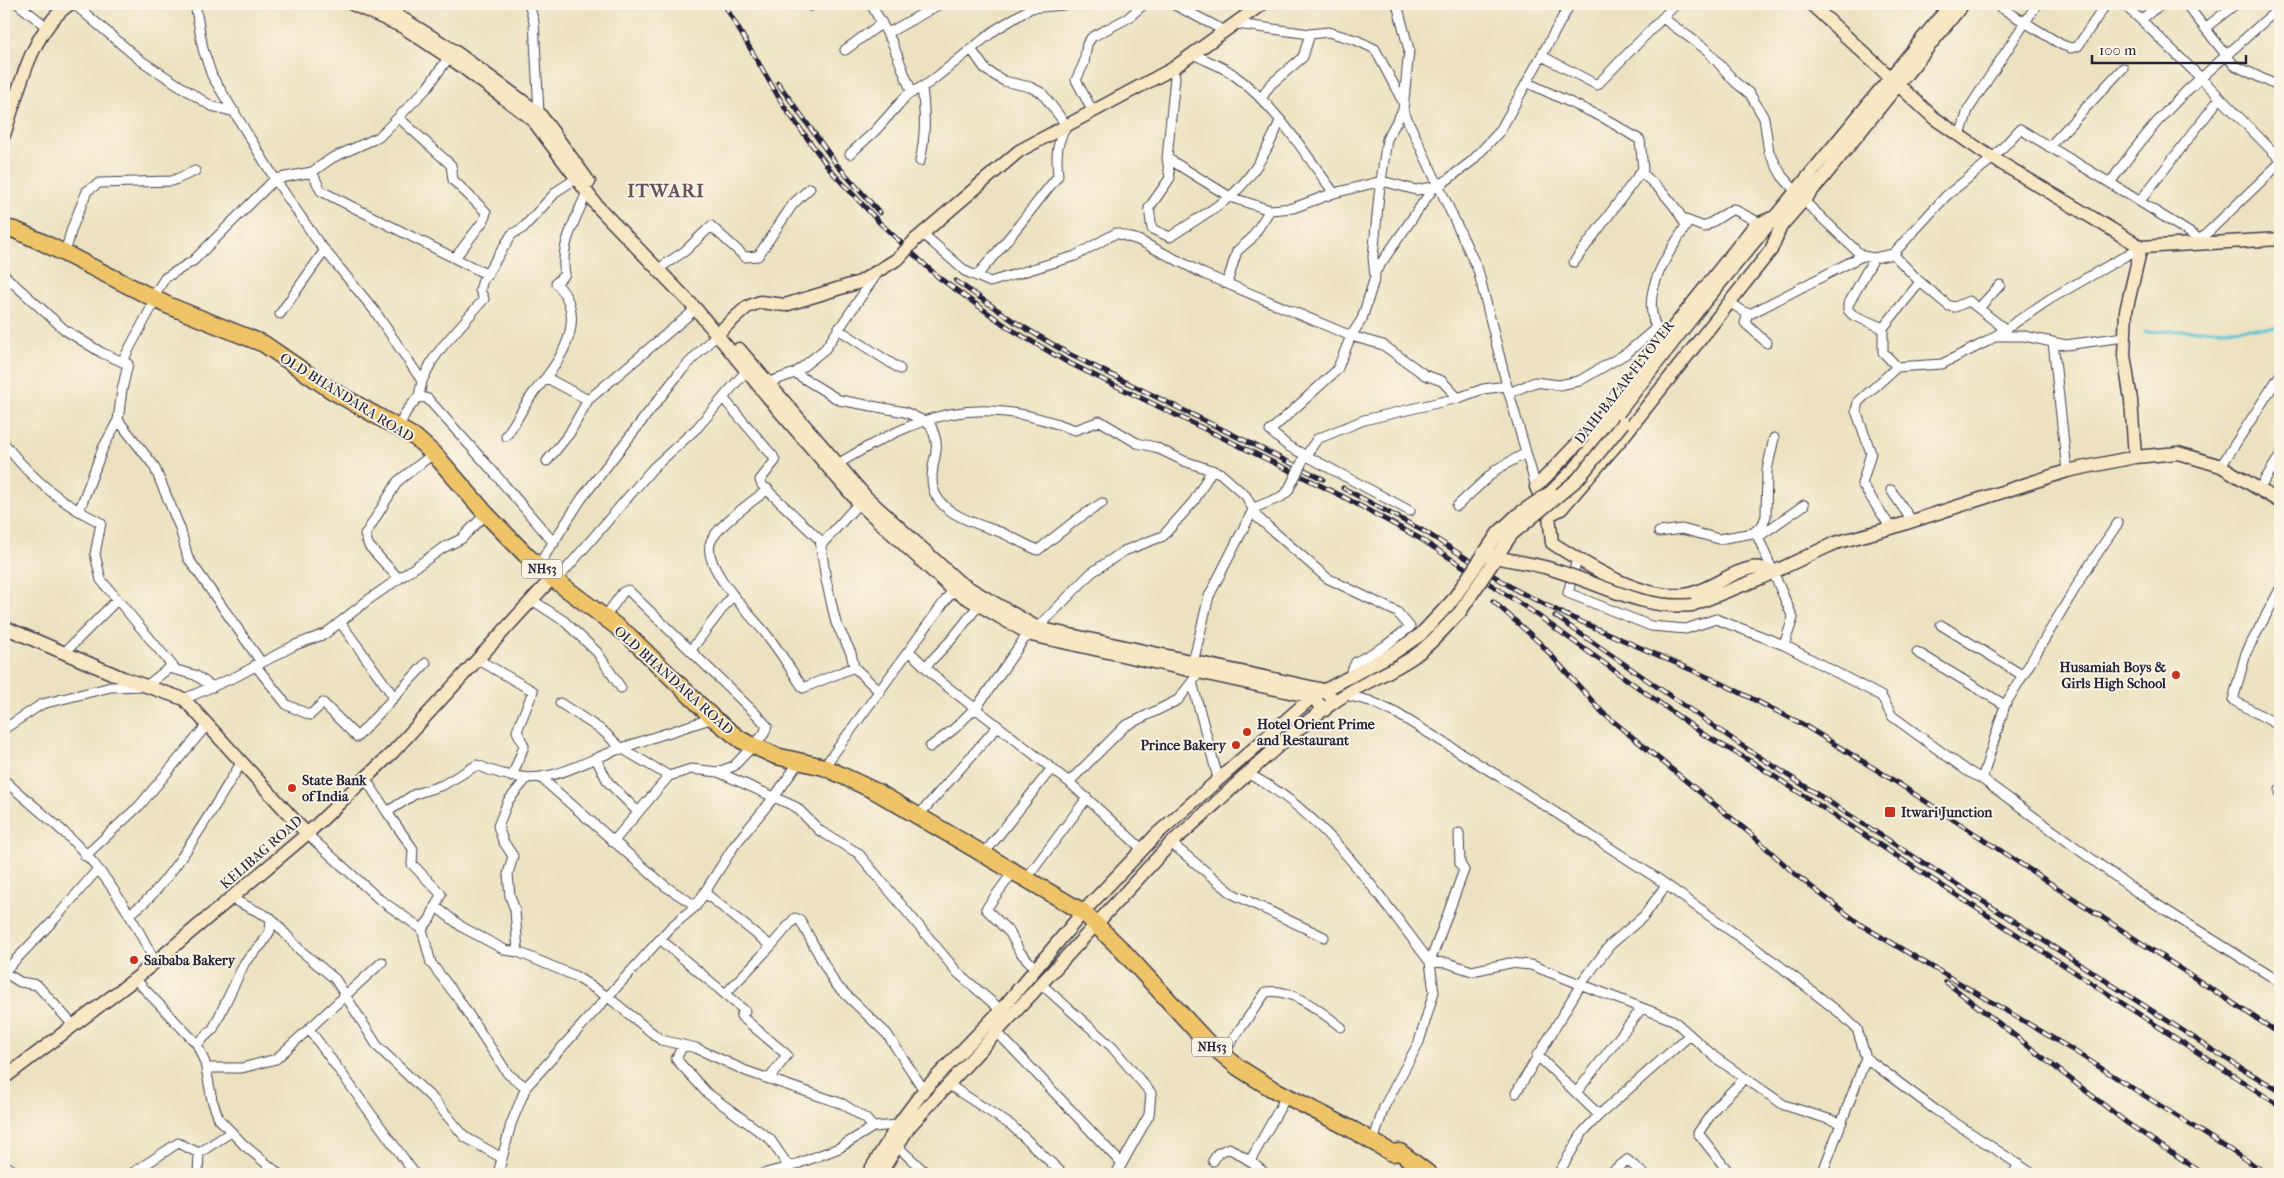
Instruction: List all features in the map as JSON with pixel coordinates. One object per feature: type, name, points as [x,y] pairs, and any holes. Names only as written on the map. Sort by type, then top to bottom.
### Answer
[{"type":"highway","name":"OLD BHANDARA ROAD","points":[[4,228],[15,230],[65,253],[154,298],[264,344],[331,390],[416,438],[433,454],[486,514],[538,566],[605,617],[658,662],[713,718],[741,740],[776,756],[824,766],[877,792],[1083,912],[1204,1040],[1222,1055],[1239,1068],[1286,1097],[1373,1142]]},
{"type":"highway","name":"NH53","points":[[1373,1142],[1392,1153],[1394,1162],[1407,1170],[1429,1174]]},
{"type":"street","points":[[18,4],[48,28]]},
{"type":"street","points":[[4,135],[31,54],[59,11],[72,4],[140,60],[211,106],[235,112]]},
{"type":"street","points":[[195,4],[203,49],[212,76],[275,179],[325,250],[374,310],[422,381]]},
{"type":"street","points":[[352,4],[451,53]]},
{"type":"street","points":[[375,4],[406,19],[535,116],[589,188],[638,244],[698,307],[862,500],[956,586],[1035,632],[1335,702],[1370,701],[1396,713],[1521,790],[1666,885],[1780,966],[1841,1014],[1856,1029],[1866,1058],[1934,1109],[2033,1174]]},
{"type":"street","points":[[528,4],[534,22],[535,116],[577,178],[589,188]]},
{"type":"street","points":[[809,4],[810,6],[814,4]]},
{"type":"street","points":[[871,4],[888,33],[912,93]]},
{"type":"street","points":[[888,33],[940,4]]},
{"type":"street","points":[[850,154],[912,93],[995,30],[1031,8],[1073,4]]},
{"type":"street","points":[[1093,112],[1076,80],[1084,63],[1087,44],[1092,37],[1120,23],[1144,4]]},
{"type":"street","points":[[1173,4],[1226,31]]},
{"type":"street","points":[[538,566],[582,498],[680,372],[719,331],[747,307],[760,302],[785,305],[860,282],[899,258],[919,237],[1020,152],[1172,69],[1237,24],[1262,4]]},
{"type":"street","points":[[1397,4],[1409,50],[1403,106],[1387,139],[1373,257],[1376,277],[1362,318],[1350,336],[1336,370],[1270,431],[1304,459],[1410,511]]},
{"type":"street","points":[[1375,272],[1437,187],[1472,161],[1500,132],[1570,4]]},
{"type":"street","points":[[1542,56],[1598,85],[1636,43],[1664,19],[1676,4]]},
{"type":"street","points":[[1811,4],[1870,61],[1895,80],[1934,118],[1993,158],[2141,247]]},
{"type":"street","points":[[1895,80],[1952,4]]},
{"type":"street","points":[[1895,80],[1963,4]]},
{"type":"street","points":[[1995,4],[2062,46],[2072,48],[2078,46],[2106,4]]},
{"type":"street","points":[[1960,136],[1968,110],[2026,24],[2037,4]]},
{"type":"street","points":[[2123,4],[2201,78],[2280,159]]},
{"type":"street","points":[[2141,20],[2150,7],[2163,4]]},
{"type":"street","points":[[2186,4],[2234,65],[2280,87]]},
{"type":"street","points":[[2205,28],[2236,4]]},
{"type":"street","points":[[2110,183],[2138,143],[2176,99],[2280,7]]},
{"type":"street","points":[[1664,19],[1707,50],[1735,82],[1750,94],[1764,118],[1769,152],[1782,176],[1862,256],[1874,258],[1894,254],[1946,196],[1993,158],[2020,129],[2204,241]]},
{"type":"street","points":[[845,50],[882,22]]},
{"type":"street","points":[[1237,24],[1310,34],[1328,32],[1356,40],[1375,49],[1403,106],[1437,187],[1478,270],[1526,453],[1536,487],[1549,515],[1552,543],[1611,578],[1638,588],[1665,594],[1689,594],[1754,567],[1774,572]]},
{"type":"street","points":[[1261,99],[1270,84],[1303,57],[1310,34]]},
{"type":"street","points":[[970,50],[986,70],[1004,81],[1030,87],[1042,93],[1067,126]]},
{"type":"street","points":[[122,362],[165,278],[193,261],[275,179],[312,172],[332,158],[379,137],[427,88],[451,53]]},
{"type":"street","points":[[1193,54],[1233,74],[1261,99],[1280,121],[1334,193]]},
{"type":"street","points":[[2049,147],[2123,68]]},
{"type":"street","points":[[1172,69],[1175,77],[1167,158],[1170,178],[1150,208],[1152,230],[1170,237],[1230,197],[1254,169],[1271,141],[1280,121]]},
{"type":"street","name":"DAHI BAZAR FLYOVER","points":[[904,1126],[924,1090],[1001,1010],[1083,912],[1142,849],[1218,778],[1312,697],[1420,635],[1452,601],[1498,533],[1517,515],[1551,492],[1577,466],[1702,305],[1765,231],[1779,221],[1895,80]]},
{"type":"street","points":[[1528,83],[1604,118],[1640,140],[1643,169],[1574,262]]},
{"type":"street","points":[[920,161],[926,120],[922,87]]},
{"type":"street","points":[[2140,201],[2220,98]]},
{"type":"street","points":[[399,118],[451,165],[453,180],[486,212],[484,220],[455,258]]},
{"type":"street","points":[[976,276],[999,251],[1058,176],[1056,154],[1060,137],[1067,126]]},
{"type":"street","points":[[1167,158],[1230,197],[1270,210],[1292,208],[1334,193],[1382,182],[1416,190],[1437,187]]},
{"type":"street","points":[[2204,241],[2280,163]]},
{"type":"street","points":[[65,253],[72,228],[87,191],[99,183],[172,181],[195,171]]},
{"type":"street","points":[[312,172],[321,191],[488,275]]},
{"type":"street","points":[[1641,172],[1664,192],[1686,226],[1659,270],[1650,300],[1659,334]]},
{"type":"street","points":[[398,428],[406,412],[419,396],[422,381],[443,346],[484,299],[480,290],[512,234],[523,228],[557,191],[577,178]]},
{"type":"street","points":[[506,436],[535,391],[547,378],[569,341],[573,322],[564,291],[556,284],[565,274],[563,264],[572,223],[589,188]]},
{"type":"street","points":[[661,267],[685,251],[711,226],[745,257],[758,256],[794,204],[810,188]]},
{"type":"street","points":[[1683,219],[1704,227],[1733,209],[1765,231]]},
{"type":"street","points":[[1227,283],[1237,250],[1251,239],[1270,210]]},
{"type":"street","points":[[1765,231],[1779,221]]},
{"type":"street","points":[[1549,515],[1561,509],[1593,473],[1771,250],[1779,221]]},
{"type":"street","points":[[1536,487],[1596,423],[1659,334],[1755,225],[1765,231]]},
{"type":"street","name":"DAHI BAZAR FLYOVER","points":[[904,1126],[949,1085],[1094,923],[1171,843],[1248,774],[1335,702],[1412,658],[1425,648],[1460,612],[1512,535],[1578,479],[1765,231]]},
{"type":"street","points":[[919,237],[966,271],[990,282],[1075,256],[1116,233],[1138,240],[1227,283],[1350,336],[1383,345],[1425,375],[1442,381],[1458,398]]},
{"type":"street","points":[[1891,528],[1862,484],[1871,453],[1856,411],[1858,402],[1897,367],[1942,364],[1995,336],[2050,299],[2141,247],[2204,241],[2280,239]]},
{"type":"street","points":[[2135,457],[2131,400],[2124,355],[2124,337],[2126,311],[2141,247]]},
{"type":"street","points":[[280,314],[325,250]]},
{"type":"street","points":[[1894,254],[1920,282],[1949,306],[1955,307],[1969,301],[2005,329]]},
{"type":"street","points":[[1767,343],[1745,323],[1748,313],[1862,256]]},
{"type":"street","points":[[1874,258],[1848,305],[1848,310],[1853,315],[1883,328]]},
{"type":"street","points":[[763,384],[795,373],[826,349],[879,270]]},
{"type":"street","points":[[4,275],[65,330],[102,353],[128,364],[118,420],[103,448],[78,511]]},
{"type":"street","points":[[1897,367],[1883,352],[1883,328],[1920,282]]},
{"type":"street","points":[[1979,308],[2000,285]]},
{"type":"street","points":[[1729,302],[1748,313]]},
{"type":"street","points":[[546,461],[569,434],[588,400],[698,307]]},
{"type":"street","points":[[838,329],[900,369]]},
{"type":"street","points":[[1069,782],[1125,726],[1178,700],[1195,670],[1208,596],[1254,508],[1281,497],[1288,492],[1316,439],[1364,420],[1458,398],[1483,389],[1508,390],[1535,382],[1559,385],[1579,381],[1659,334]]},
{"type":"street","points":[[1995,336],[2024,336],[2066,346],[2124,337]]},
{"type":"street","points":[[2053,342],[2067,471]]},
{"type":"street","points":[[554,580],[653,468],[697,428],[750,367]]},
{"type":"street","points":[[795,373],[838,400],[905,412],[921,422],[930,424],[938,446],[932,479],[934,492],[942,506],[978,526],[1000,532],[1038,550],[1076,520],[1102,503]]},
{"type":"street","points":[[2221,466],[2280,374]]},
{"type":"street","points":[[547,378],[588,400]]},
{"type":"street","points":[[763,384],[836,465],[862,500]]},
{"type":"street","points":[[419,396],[428,399],[554,543]]},
{"type":"street","points":[[723,398],[773,456],[775,461],[773,466],[760,480],[820,540],[826,580],[836,623],[851,653],[854,667],[880,692]]},
{"type":"street","points":[[836,465],[882,437],[921,422],[967,410],[1016,412],[1049,420],[1075,430],[1100,421],[1137,443],[1155,447],[1184,461],[1220,472],[1246,496],[1258,517],[1327,578],[1397,612],[1410,627],[1385,646],[1356,662],[1349,677]]},
{"type":"street","points":[[118,420],[154,466],[180,528],[188,558],[287,705],[310,715],[323,703],[358,737],[426,663]]},
{"type":"street","points":[[1756,535],[1766,516],[1767,470],[1774,438]]},
{"type":"street","points":[[4,443],[36,480],[56,498],[100,524],[95,554],[101,580],[176,670]]},
{"type":"street","points":[[1457,506],[1497,469],[1526,453]]},
{"type":"street","points":[[1483,553],[1497,558],[1550,568],[1648,603],[1671,608],[1692,605],[1761,578],[1835,544],[1891,528],[2067,471],[2135,457],[2178,453],[2221,466],[2280,502]]},
{"type":"street","points":[[399,578],[369,546],[365,535],[398,481],[433,454]]},
{"type":"street","points":[[2258,489],[2280,456]]},
{"type":"street","points":[[930,747],[954,729],[974,709],[992,688],[1024,639],[1035,632],[1091,573],[1124,551],[1163,536],[1194,501],[1212,470]]},
{"type":"street","points":[[768,490],[716,533],[710,544],[711,553],[721,579],[732,596],[767,635],[803,688],[854,667]]},
{"type":"street","points":[[1891,490],[1912,521]]},
{"type":"street","points":[[821,545],[862,500]]},
{"type":"street","points":[[1659,532],[1682,529],[1719,539],[1756,535],[1804,505]]},
{"type":"street","points":[[184,699],[295,645],[325,634],[442,548],[462,540],[486,514]]},
{"type":"street","points":[[1982,780],[2005,705],[2085,572],[2118,523]]},
{"type":"street","points":[[1756,535],[1793,618],[1784,645]]},
{"type":"street","points":[[1577,559],[1568,593],[1651,626],[1686,629],[1716,619],[1784,645],[1881,696],[1892,716],[2137,892],[2280,982]]},
{"type":"street","name":"KELIBAG ROAD","points":[[5,1075],[135,979],[306,834],[393,752],[532,600],[554,580]]},
{"type":"street","points":[[824,766],[956,586]]},
{"type":"street","points":[[2280,589],[2246,654],[2232,700],[2280,726]]},
{"type":"street","points":[[605,617],[623,592],[628,590],[767,726],[764,734],[734,766],[718,772]]},
{"type":"street","points":[[690,650],[732,596]]},
{"type":"street","points":[[64,653],[117,600]]},
{"type":"street","points":[[532,600],[564,621],[597,652],[621,688]]},
{"type":"street","points":[[925,667],[952,639],[981,602]]},
{"type":"street","points":[[340,622],[394,697]]},
{"type":"street","points":[[1940,625],[2022,675]]},
{"type":"street","points":[[4,627],[146,686],[184,699],[306,834],[379,899],[422,929],[431,963],[457,997],[508,1074],[526,1087]]},
{"type":"street","points":[[909,651],[974,709],[1069,782],[1142,849]]},
{"type":"street","points":[[1917,652],[2005,705]]},
{"type":"street","points":[[477,659],[533,691],[517,730],[524,746],[512,777]]},
{"type":"street","points":[[4,729],[42,704],[111,687],[146,686],[169,668],[195,675],[212,687]]},
{"type":"street","points":[[1195,670],[1324,690],[1335,702]]},
{"type":"street","points":[[1195,670],[1218,778]]},
{"type":"street","points":[[560,703],[603,730],[621,748],[669,776]]},
{"type":"street","points":[[387,812],[415,794],[443,785],[477,765],[497,774],[512,777],[527,778],[561,774],[621,748],[713,718]]},
{"type":"street","points":[[85,856],[140,805],[207,724]]},
{"type":"street","points":[[918,816],[998,726]]},
{"type":"street","points":[[596,759],[608,782],[638,812]]},
{"type":"street","points":[[130,913],[142,907],[179,861],[242,762]]},
{"type":"street","points":[[498,1174],[511,1124],[526,1087],[660,939],[696,906],[734,846],[775,796],[799,762]]},
{"type":"street","points":[[983,855],[1052,768]]},
{"type":"street","points":[[613,842],[669,776],[691,769],[718,772],[775,796],[796,807],[820,831],[858,853],[958,972],[1001,1010]]},
{"type":"street","points":[[1248,774],[1272,786],[1320,829],[1358,869],[1430,962],[1448,964],[1472,971],[1510,963],[1530,965],[1673,1020],[1716,1058],[1784,1105],[1841,1123]]},
{"type":"street","points":[[367,777],[367,781],[413,849],[412,864],[441,894],[422,929]]},
{"type":"street","points":[[540,777],[665,886],[696,906]]},
{"type":"street","points":[[518,952],[515,910],[510,896],[508,874],[513,856],[503,841],[498,826],[508,802],[527,778]]},
{"type":"street","points":[[4,780],[98,869],[130,913],[155,962]]},
{"type":"street","points":[[1036,969],[1020,952],[1010,933],[986,909],[1019,875],[1087,798]]},
{"type":"street","points":[[1373,1142],[1384,1107],[1419,1042],[1434,992],[1430,962],[1464,870],[1460,864],[1459,833]]},
{"type":"street","points":[[1171,843],[1233,894],[1324,936]]},
{"type":"street","points":[[73,1025],[37,985],[20,982],[4,972],[54,920],[98,869]]},
{"type":"street","points":[[1516,1093],[1581,984],[1610,945],[1644,916],[1666,885]]},
{"type":"street","points":[[705,893],[771,946]]},
{"type":"street","points":[[230,898],[271,918],[300,950],[335,980],[378,1048],[433,1099],[465,1137],[502,1158]]},
{"type":"street","points":[[435,906],[462,927],[505,950],[518,952],[575,976],[608,997],[661,1040],[696,1048],[769,1080],[843,1104],[866,1119],[874,1127]]},
{"type":"street","points":[[197,1044],[213,1029],[245,962],[262,944],[270,931],[271,918]]},
{"type":"street","points":[[725,994],[795,918],[800,920],[835,984],[887,1034],[924,1090]]},
{"type":"street","points":[[660,939],[745,1011],[741,1016],[787,1055],[769,1080]]},
{"type":"street","points":[[206,1068],[242,1068],[276,1059],[382,962]]},
{"type":"street","points":[[135,979],[197,1044],[206,1068],[212,1100],[219,1119],[279,1174]]},
{"type":"street","points":[[1041,984],[1112,1046],[1151,1093],[1149,1115],[1116,1174]]},
{"type":"street","points":[[1222,1055],[1266,992],[1277,990],[1310,1004],[1341,1027]]},
{"type":"street","points":[[1576,1093],[1642,1008]]},
{"type":"street","points":[[308,1029],[415,1174]]},
{"type":"street","points":[[997,1032],[1122,1164]]},
{"type":"street","points":[[1558,1174],[1583,1132],[1599,1115],[1690,1035]]},
{"type":"street","points":[[683,1045],[676,1059],[706,1093],[770,1139],[789,1167]]},
{"type":"street","points":[[1537,1055],[1599,1115]]},
{"type":"street","points":[[1822,1174],[1866,1058]]},
{"type":"street","points":[[1730,1174],[1698,1133],[1716,1107],[1745,1078]]},
{"type":"street","points":[[949,1085],[1012,1126],[1063,1174]]},
{"type":"street","points":[[1250,1161],[1286,1097]]},
{"type":"street","points":[[762,1174],[789,1167],[839,1148],[874,1127],[904,1126]]},
{"type":"street","points":[[880,1174],[897,1146],[904,1126]]},
{"type":"street","points":[[868,1174],[904,1126]]},
{"type":"street","points":[[199,1153],[231,1132]]},
{"type":"street","points":[[132,1174],[178,1143],[199,1153]]},
{"type":"street","points":[[897,1146],[927,1174]]},
{"type":"street","points":[[1213,1161],[1218,1152],[1229,1148],[1266,1174]]},
{"type":"street","points":[[198,1174],[199,1153]]},
{"type":"street","points":[[1609,1174],[1626,1160],[1644,1174]]},
{"type":"street","points":[[2012,1174],[2019,1164]]},
{"type":"street","points":[[4,1165],[20,1174]]},
{"type":"waterway","points":[[2145,332],[2280,327]]},
{"type":"railway","points":[[724,4],[785,108],[832,172],[880,223],[938,277],[1009,328],[1067,362],[1342,496],[1419,538],[1530,610],[1703,734],[1757,765],[2280,1106]]},
{"type":"railway","points":[[778,83],[837,165],[880,213]]},
{"type":"railway","points":[[956,281],[1015,322],[1069,354],[1323,479]]},
{"type":"railway","points":[[1343,488],[1427,533],[1516,590],[1568,616],[1719,682],[1802,724],[1893,780],[2280,1034]]},
{"type":"railway","points":[[1493,601],[1541,644],[1603,713],[1752,835],[1796,875],[1861,925],[2071,1049],[2268,1174]]},
{"type":"railway","points":[[1555,616],[1741,745],[2236,1065],[2280,1091]]},
{"type":"railway","points":[[1946,982],[2127,1123],[2204,1174]]},
{"type":"place","name":"Husamiah Boys & Girls High School","points":[[2176,675]]},
{"type":"place","name":"Hotel Orient Prime and Restaurant","points":[[1247,732]]},
{"type":"place","name":"Prince Bakery","points":[[1236,745]]},
{"type":"place","name":"State Bank of India","points":[[292,788]]},
{"type":"place","name":"Itwari Junction","points":[[1890,812]]},
{"type":"place","name":"Saibaba Bakery","points":[[134,960]]},
{"type":"district","name":"ITWARI","points":[[666,190]]}]
